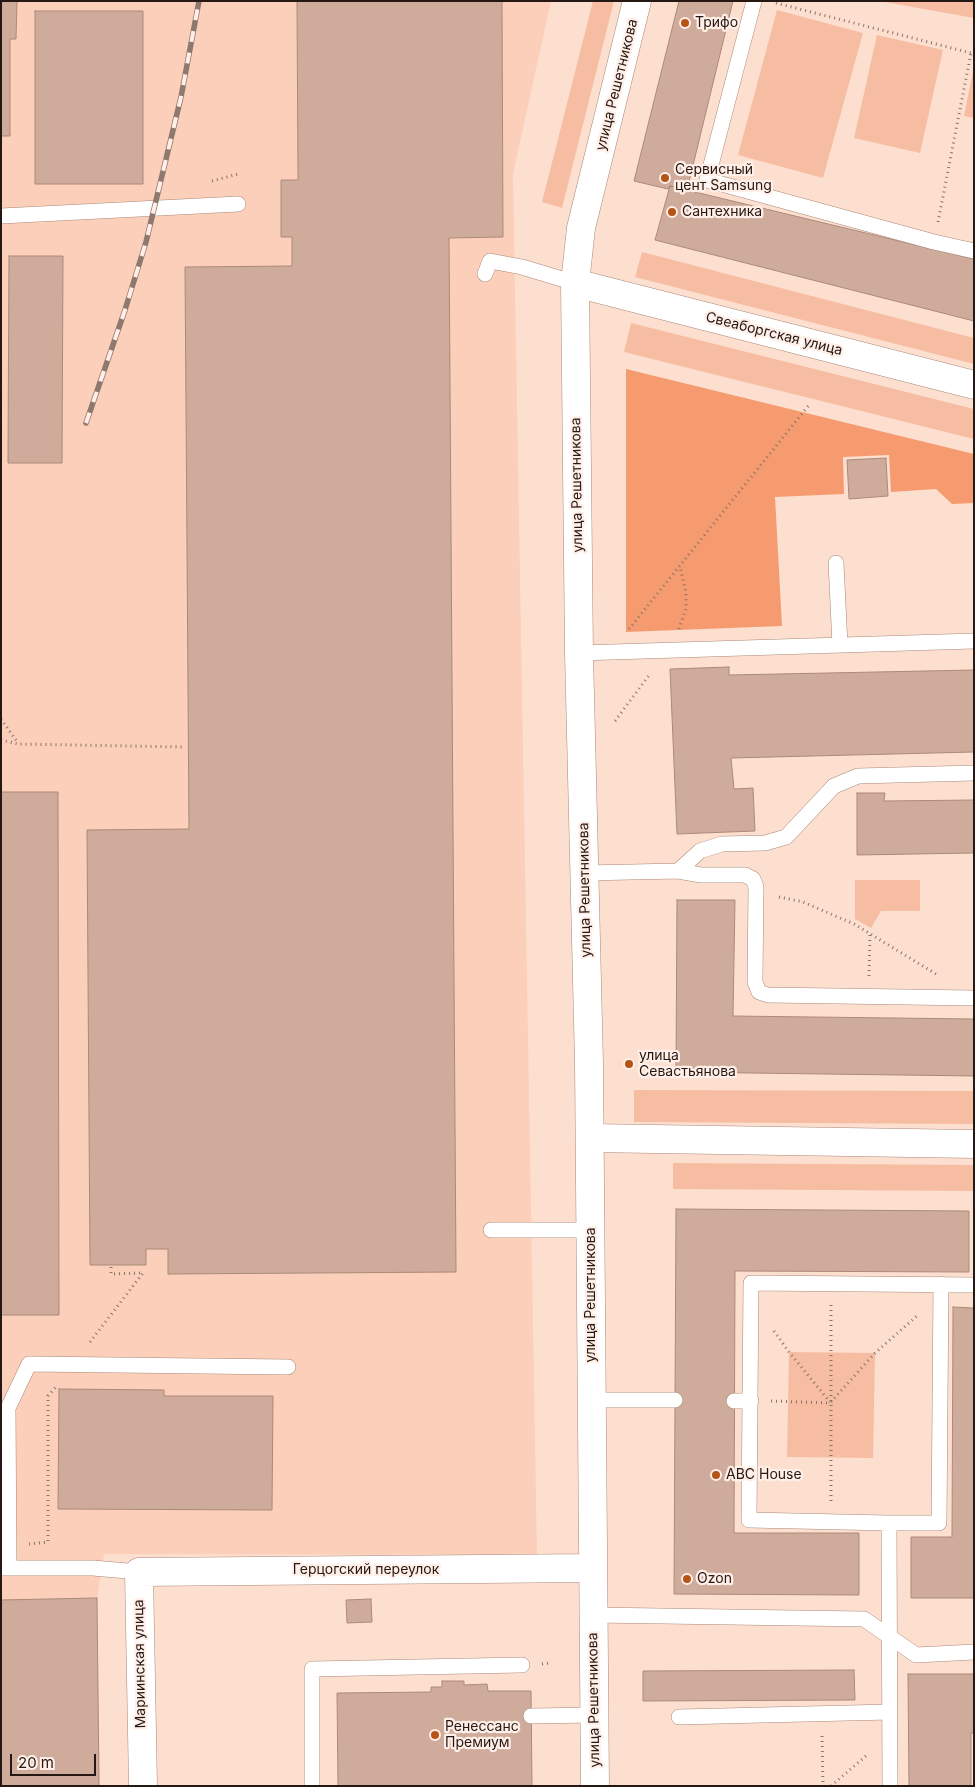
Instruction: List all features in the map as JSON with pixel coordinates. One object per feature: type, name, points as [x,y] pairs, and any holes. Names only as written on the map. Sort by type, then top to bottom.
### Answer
[{"type":"street","name":"улица Решетникова","points":[[595,1786],[590,1138],[579,653],[575,283],[582,228],[637,1]]},
{"type":"street","name":"Свеаборгская улица","points":[[575,283],[974,385]]},
{"type":"street","points":[[590,1138],[974,1144]]},
{"type":"street","name":"Герцогский переулок","points":[[139,1572],[593,1568]]},
{"type":"street","name":"Мариинская улица","points":[[139,1572],[143,1786]]},
{"type":"lane","points":[[753,2],[707,180],[934,242],[974,251]]},
{"type":"lane","points":[[1,216],[238,204]]},
{"type":"lane","points":[[485,274],[490,261],[522,266],[575,283]]},
{"type":"lane","points":[[836,563],[840,645]]},
{"type":"lane","points":[[579,653],[974,641]]},
{"type":"lane","points":[[678,870],[700,852],[722,844],[765,843],[786,837],[834,786],[858,776],[974,774]]},
{"type":"lane","points":[[585,873],[678,870],[701,874],[745,875],[753,879],[756,892],[755,982],[759,992],[768,995],[974,998]]},
{"type":"lane","points":[[491,1230],[591,1230]]},
{"type":"lane","points":[[942,1289],[939,1524],[749,1520],[750,1283],[831,1283],[942,1289],[974,1285]]},
{"type":"lane","points":[[139,1572],[97,1568],[5,1568],[9,1545],[5,1406],[29,1364],[288,1367]]},
{"type":"lane","points":[[592,1400],[675,1400]]},
{"type":"lane","points":[[734,1401],[751,1401]]},
{"type":"lane","points":[[889,1523],[890,1786]]},
{"type":"lane","points":[[594,1615],[864,1618],[916,1655],[974,1652]]},
{"type":"lane","points":[[312,1786],[312,1669],[522,1665]]},
{"type":"lane","points":[[679,1716],[890,1712]]},
{"type":"lane","points":[[531,1716],[594,1715]]},
{"type":"path","points":[[771,1],[973,53],[938,222]]},
{"type":"path","points":[[611,652],[809,406]]},
{"type":"path","points":[[615,721],[668,650],[681,626],[686,609],[686,593],[680,566]]},
{"type":"path","points":[[1,719],[18,744]]},
{"type":"path","points":[[1,740],[18,744],[185,747]]},
{"type":"path","points":[[756,892],[803,902],[854,924],[974,998]]},
{"type":"path","points":[[869,996],[870,934]]},
{"type":"path","points":[[9,1545],[48,1542],[48,1396],[143,1273],[111,1274],[111,1267]]},
{"type":"path","points":[[831,1283],[831,1522]]},
{"type":"path","points":[[751,1401],[830,1403],[875,1353],[942,1289]]},
{"type":"path","points":[[750,1297],[788,1352],[830,1403]]},
{"type":"path","points":[[821,1714],[824,1786]]},
{"type":"path","points":[[831,1786],[890,1736]]},
{"type":"shaded area","points":[[1,1],[551,1],[513,174],[537,1555],[104,1554],[97,1598],[100,1786],[1,1786]]},
{"type":"shaded area","points":[[593,1],[614,1],[562,208],[542,202]]},
{"type":"shaded area","points":[[879,1],[974,1],[974,18]]},
{"type":"shaded area","points":[[777,10],[863,33],[823,178],[738,155]]},
{"type":"shaded area","points":[[877,35],[943,50],[920,153],[854,138]]},
{"type":"shaded area","points":[[974,66],[974,118],[964,116]]},
{"type":"shaded area","points":[[642,252],[974,338],[974,364],[635,277]]},
{"type":"shaded area","points":[[631,323],[974,409],[974,439],[624,352]]},
{"type":"shaded area","points":[[626,369],[974,454],[974,503],[952,504],[936,489],[891,492],[889,455],[843,457],[844,494],[775,497],[782,626],[626,632]]},
{"type":"shaded area","points":[[855,880],[920,880],[920,911],[881,911],[871,928],[855,919]]},
{"type":"shaded area","points":[[634,1090],[974,1091],[974,1124],[634,1122]]},
{"type":"shaded area","points":[[673,1163],[974,1165],[974,1191],[673,1189]]},
{"type":"shaded area","points":[[789,1352],[875,1353],[873,1458],[787,1457]]},
{"type":"building","points":[[1,1],[17,1],[16,39],[10,39],[10,136],[1,136]]},
{"type":"building","points":[[297,1],[502,1],[503,237],[449,238],[456,1272],[168,1274],[168,1249],[146,1249],[146,1265],[90,1265],[87,830],[189,829],[185,267],[292,266],[292,237],[281,237],[281,180],[298,180]]},
{"type":"building","points":[[679,1],[733,1],[687,190],[670,186],[668,189],[634,181]]},
{"type":"building","points":[[35,11],[143,11],[143,184],[35,184]]},
{"type":"building","points":[[670,186],[974,259],[974,321],[655,240]]},
{"type":"building","points":[[9,256],[63,256],[62,463],[8,463]]},
{"type":"building","points":[[886,458],[888,496],[849,499],[847,460]]},
{"type":"building","points":[[729,667],[729,675],[974,670],[974,752],[731,758],[734,789],[753,788],[755,831],[677,834],[670,669]]},
{"type":"building","points":[[1,792],[58,792],[59,1315],[1,1315]]},
{"type":"building","points":[[857,793],[885,793],[884,801],[974,800],[974,853],[857,855]]},
{"type":"building","points":[[677,900],[735,900],[733,1016],[974,1019],[974,1076],[676,1072]]},
{"type":"building","points":[[676,1209],[969,1211],[969,1272],[735,1271],[734,1533],[859,1533],[859,1595],[674,1594]]},
{"type":"building","points":[[953,1307],[974,1308],[974,1598],[911,1598],[911,1537],[952,1537]]},
{"type":"building","points":[[59,1389],[164,1390],[164,1396],[273,1396],[272,1510],[58,1509]]},
{"type":"building","points":[[97,1598],[99,1786],[1,1786],[1,1600]]},
{"type":"building","points":[[371,1599],[372,1622],[347,1623],[346,1600]]},
{"type":"building","points":[[854,1670],[855,1700],[643,1701],[643,1671]]},
{"type":"building","points":[[908,1674],[974,1674],[974,1733],[971,1733],[971,1786],[909,1786]]},
{"type":"building","name":"Ренессанс Премиум","points":[[442,1681],[464,1681],[464,1685],[487,1684],[488,1691],[531,1691],[532,1786],[338,1786],[337,1693],[431,1692],[431,1687],[442,1687]]},
{"type":"railway","points":[[86,423],[146,242],[181,97],[199,1]]},
{"type":"place","name":"Трифо","points":[[685,23]]},
{"type":"place","name":"Сервисный цент Samsung","points":[[665,178]]},
{"type":"place","name":"Сантехника","points":[[672,212]]},
{"type":"place","name":"улица Севастьянова","points":[[629,1064]]},
{"type":"place","name":"ABC House","points":[[716,1475]]},
{"type":"place","name":"Ozon","points":[[687,1579]]},
{"type":"place","name":"Ренессанс Премиум","points":[[435,1735]]}]
